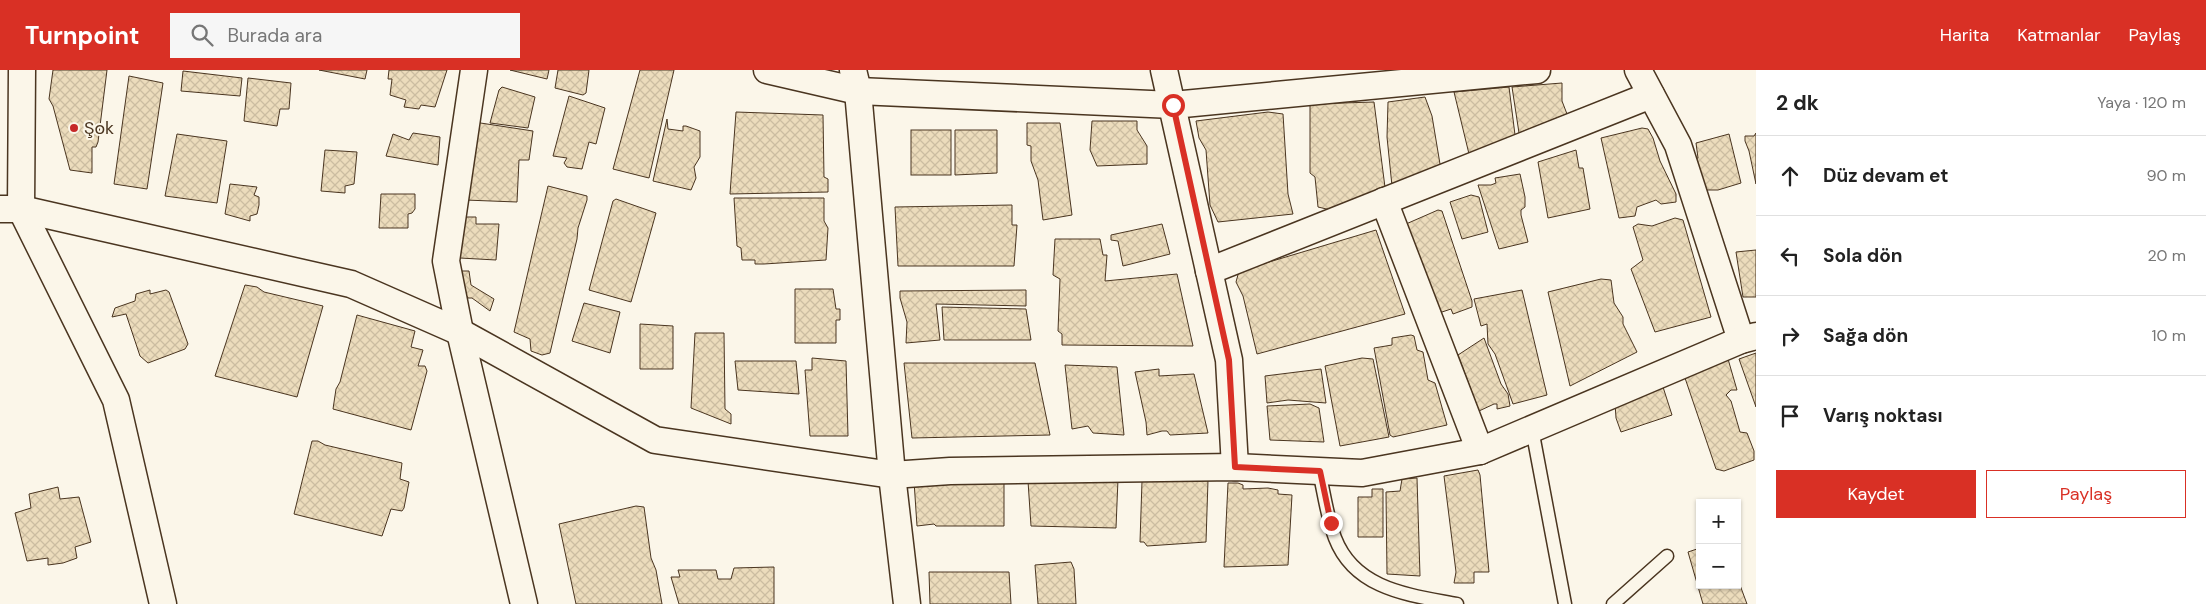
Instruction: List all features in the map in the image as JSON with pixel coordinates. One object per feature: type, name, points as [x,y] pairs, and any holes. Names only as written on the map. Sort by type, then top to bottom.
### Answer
[{"type":"street","points":[[22,70],[11,209],[116,400],[164,604]]},
{"type":"street","points":[[474,70],[446,262],[460,332],[524,604]]},
{"type":"street","points":[[768,70],[856,81],[1173,105],[1382,78],[1537,70]]},
{"type":"street","points":[[1164,70],[1229,360],[1235,467]]},
{"type":"street","points":[[11,209],[351,284],[460,332],[655,440],[892,475],[950,471],[1235,467],[1362,473],[1480,451],[1748,338],[1678,145],[1638,70]]},
{"type":"street","points":[[856,81],[892,475],[907,604]]},
{"type":"street","points":[[1209,271],[1651,95]]},
{"type":"street","points":[[1384,201],[1480,451]]},
{"type":"lane","points":[[1532,429],[1565,604]]},
{"type":"lane","points":[[1320,471],[1335,538],[1352,564],[1366,578],[1384,588],[1457,604]]},
{"type":"lane","points":[[1613,604],[1667,556]]},
{"type":"building","points":[[53,70],[107,70],[98,142],[96,147],[92,147],[92,173],[70,170],[53,106],[49,99]]},
{"type":"building","points":[[319,70],[367,70],[365,79]]},
{"type":"building","points":[[389,70],[447,70],[435,107],[421,105],[419,109],[404,107],[406,100],[390,95],[392,79],[388,79]]},
{"type":"building","points":[[510,70],[549,70],[547,79]]},
{"type":"building","points":[[558,70],[589,70],[586,93],[583,95],[555,88]]},
{"type":"building","points":[[640,70],[674,70],[649,178],[613,169]]},
{"type":"building","points":[[183,71],[242,78],[240,96],[181,91]]},
{"type":"building","points":[[129,76],[163,83],[147,189],[114,184]]},
{"type":"building","points":[[248,78],[291,83],[289,109],[280,109],[277,126],[244,121]]},
{"type":"building","points":[[1562,83],[1562,101],[1567,114],[1519,133],[1512,87]]},
{"type":"building","points":[[502,87],[535,97],[528,128],[490,123],[499,90]]},
{"type":"building","points":[[1509,87],[1515,135],[1469,154],[1454,92]]},
{"type":"building","points":[[569,96],[605,108],[596,144],[589,142],[582,169],[567,167],[564,163],[567,158],[553,156]]},
{"type":"building","points":[[1425,97],[1432,116],[1441,170],[1392,186],[1387,137],[1388,102]]},
{"type":"building","points":[[1374,102],[1386,195],[1339,212],[1318,207],[1315,177],[1310,173],[1310,104]]},
{"type":"building","points":[[736,112],[823,115],[824,177],[828,179],[828,192],[730,194]]},
{"type":"building","points":[[1268,112],[1283,114],[1288,194],[1293,214],[1218,222],[1210,205],[1206,150],[1199,138],[1196,121]]},
{"type":"building","points":[[667,119],[668,129],[683,131],[683,126],[686,126],[700,131],[700,157],[694,167],[696,178],[691,190],[653,181]]},
{"type":"building","points":[[1092,121],[1137,121],[1137,130],[1147,146],[1147,164],[1097,166],[1090,150]]},
{"type":"building","points":[[474,122],[533,131],[529,160],[519,160],[517,202],[465,200]]},
{"type":"building","points":[[1027,123],[1060,123],[1072,215],[1043,220],[1038,180],[1031,161],[1031,146],[1027,145]]},
{"type":"building","points":[[1642,128],[1648,129],[1653,138],[1660,161],[1676,194],[1676,202],[1661,204],[1656,200],[1637,207],[1635,216],[1619,218],[1601,138]]},
{"type":"building","points":[[911,130],[951,130],[951,175],[911,175]]},
{"type":"building","points":[[955,130],[997,130],[997,173],[955,175]]},
{"type":"building","points":[[413,133],[440,137],[438,165],[386,156],[393,134],[409,140]]},
{"type":"building","points":[[1756,133],[1756,184],[1745,136],[1754,136]]},
{"type":"building","points":[[177,134],[227,141],[217,203],[165,196]]},
{"type":"building","points":[[1729,134],[1741,183],[1718,190],[1701,190],[1694,159],[1698,158],[1696,143]]},
{"type":"building","points":[[325,150],[357,152],[354,184],[345,186],[345,193],[321,191]]},
{"type":"building","points":[[1576,150],[1579,168],[1583,168],[1590,209],[1548,218],[1538,162]]},
{"type":"building","points":[[1520,174],[1525,197],[1525,207],[1521,210],[1521,215],[1528,242],[1499,249],[1478,185],[1491,185],[1496,183],[1495,178]]},
{"type":"building","points":[[230,184],[257,187],[254,195],[259,197],[259,205],[257,214],[250,216],[250,221],[225,214]]},
{"type":"building","points":[[548,186],[587,196],[587,200],[578,228],[550,353],[542,355],[531,351],[530,339],[514,332]]},
{"type":"building","points":[[381,194],[415,194],[415,209],[412,213],[408,214],[408,228],[379,228]]},
{"type":"building","points":[[1471,195],[1479,197],[1488,232],[1462,239],[1450,202]]},
{"type":"building","points":[[734,198],[824,198],[824,221],[828,228],[826,260],[755,264],[755,260],[742,260],[741,248],[737,246]]},
{"type":"building","points":[[616,199],[656,213],[631,302],[589,290],[613,201]]},
{"type":"building","points":[[1012,205],[1012,225],[1017,225],[1014,266],[898,266],[895,207]]},
{"type":"building","points":[[1438,210],[1442,211],[1472,301],[1472,307],[1453,314],[1451,309],[1436,314],[1406,224]]},
{"type":"building","points":[[463,217],[476,217],[476,224],[499,224],[496,260],[460,258]]},
{"type":"building","points":[[1675,218],[1683,220],[1711,317],[1655,332],[1631,269],[1643,260],[1633,227],[1638,224],[1652,226]]},
{"type":"building","points":[[1162,224],[1170,254],[1123,266],[1118,241],[1111,240],[1111,235]]},
{"type":"building","points":[[1376,230],[1405,314],[1257,354],[1243,296],[1236,282],[1239,271]]},
{"type":"building","points":[[1055,239],[1100,239],[1103,255],[1107,255],[1105,281],[1177,274],[1193,346],[1062,345],[1062,334],[1058,331],[1060,279],[1053,275]]},
{"type":"building","points":[[1756,250],[1756,297],[1743,297],[1736,252]]},
{"type":"building","points":[[458,271],[469,271],[471,285],[494,299],[490,311],[472,298],[468,298],[463,290]]},
{"type":"building","points":[[1601,279],[1611,280],[1614,303],[1623,317],[1623,324],[1637,352],[1570,386],[1548,292]]},
{"type":"building","points":[[245,285],[257,287],[264,292],[323,306],[297,397],[215,376]]},
{"type":"building","points":[[795,289],[833,289],[836,309],[840,309],[840,320],[836,320],[836,343],[795,343]]},
{"type":"building","points":[[150,290],[150,294],[166,290],[169,292],[188,344],[185,349],[148,363],[140,356],[126,314],[112,317],[115,308],[135,301],[136,294]]},
{"type":"building","points":[[1026,290],[1026,306],[936,304],[940,340],[906,343],[907,322],[900,298],[900,291]]},
{"type":"building","points":[[1522,290],[1547,395],[1513,404],[1495,354],[1488,344],[1487,324],[1481,326],[1474,299]]},
{"type":"building","points":[[584,303],[620,312],[610,353],[572,341]]},
{"type":"building","points":[[942,307],[1026,309],[1031,340],[944,340]]},
{"type":"building","points":[[357,315],[415,331],[411,347],[423,350],[418,366],[425,366],[427,371],[411,430],[333,409],[336,389],[340,382]]},
{"type":"building","points":[[640,324],[673,326],[673,369],[640,369]]},
{"type":"building","points":[[695,333],[724,333],[725,409],[731,414],[731,424],[691,408]]},
{"type":"building","points":[[1414,336],[1417,350],[1423,352],[1428,380],[1435,383],[1447,425],[1393,437],[1390,435],[1374,348],[1392,345],[1392,338]]},
{"type":"building","points":[[1484,338],[1501,384],[1508,394],[1510,406],[1497,409],[1497,404],[1494,404],[1479,411],[1458,355]]},
{"type":"building","points":[[1756,353],[1756,407],[1739,359]]},
{"type":"building","points":[[812,358],[846,361],[848,436],[810,436],[805,370],[812,370]]},
{"type":"building","points":[[1362,358],[1373,359],[1389,437],[1340,446],[1325,366]]},
{"type":"building","points":[[1728,359],[1737,390],[1731,390],[1726,395],[1731,401],[1740,432],[1747,433],[1754,451],[1754,460],[1724,471],[1716,469],[1685,378],[1685,370]]},
{"type":"building","points":[[735,361],[796,361],[799,394],[738,390]]},
{"type":"building","points":[[904,363],[1035,363],[1050,435],[912,438]]},
{"type":"building","points":[[1065,365],[1117,367],[1124,435],[1093,433],[1088,426],[1072,429]]},
{"type":"building","points":[[1159,369],[1159,376],[1194,374],[1208,433],[1170,435],[1167,431],[1162,431],[1147,435],[1135,372]]},
{"type":"building","points":[[1321,369],[1326,403],[1288,400],[1267,403],[1265,376]]},
{"type":"building","points":[[1663,387],[1672,415],[1621,432],[1616,418],[1615,403]]},
{"type":"building","points":[[1310,404],[1319,408],[1324,442],[1270,440],[1267,406]]},
{"type":"building","points":[[312,441],[402,463],[400,479],[409,482],[404,508],[402,511],[391,509],[382,536],[294,514]]},
{"type":"building","points":[[1478,470],[1489,572],[1474,572],[1474,583],[1454,583],[1456,572],[1444,476]]},
{"type":"building","points":[[1417,478],[1420,576],[1387,574],[1386,492],[1400,491],[1402,479]]},
{"type":"building","points":[[1118,479],[1116,528],[1031,526],[1028,481]]},
{"type":"building","points":[[1208,480],[1206,542],[1147,546],[1144,542],[1140,542],[1142,481]]},
{"type":"building","points":[[914,481],[1004,481],[1004,526],[936,526],[934,524],[917,526]]},
{"type":"building","points":[[1228,483],[1243,485],[1243,489],[1268,488],[1278,490],[1278,494],[1292,495],[1288,565],[1224,567]]},
{"type":"building","points":[[58,487],[60,499],[79,497],[91,542],[75,547],[77,558],[63,563],[48,565],[48,558],[27,561],[15,513],[31,508],[29,494]]},
{"type":"building","points":[[1372,489],[1383,489],[1383,537],[1358,537],[1358,497],[1372,497]]},
{"type":"building","points":[[636,506],[644,507],[651,558],[656,570],[662,604],[576,604],[559,524]]},
{"type":"building","points":[[1696,549],[1696,580],[1688,552]]},
{"type":"building","points":[[1071,562],[1074,569],[1076,604],[1038,604],[1035,565]]},
{"type":"building","points":[[774,567],[774,604],[679,604],[671,577],[680,577],[678,570],[716,570],[718,579],[731,579],[734,568]]},
{"type":"building","points":[[929,572],[1009,572],[1011,604],[930,604]]},
{"type":"building","points":[[1741,588],[1747,604],[1703,604],[1699,589]]},
{"type":"place","name":"Şok","points":[[74,128]]},
{"type":"route","points":[[1173,105],[1229,360],[1235,467],[1320,471],[1331,523]]}]
